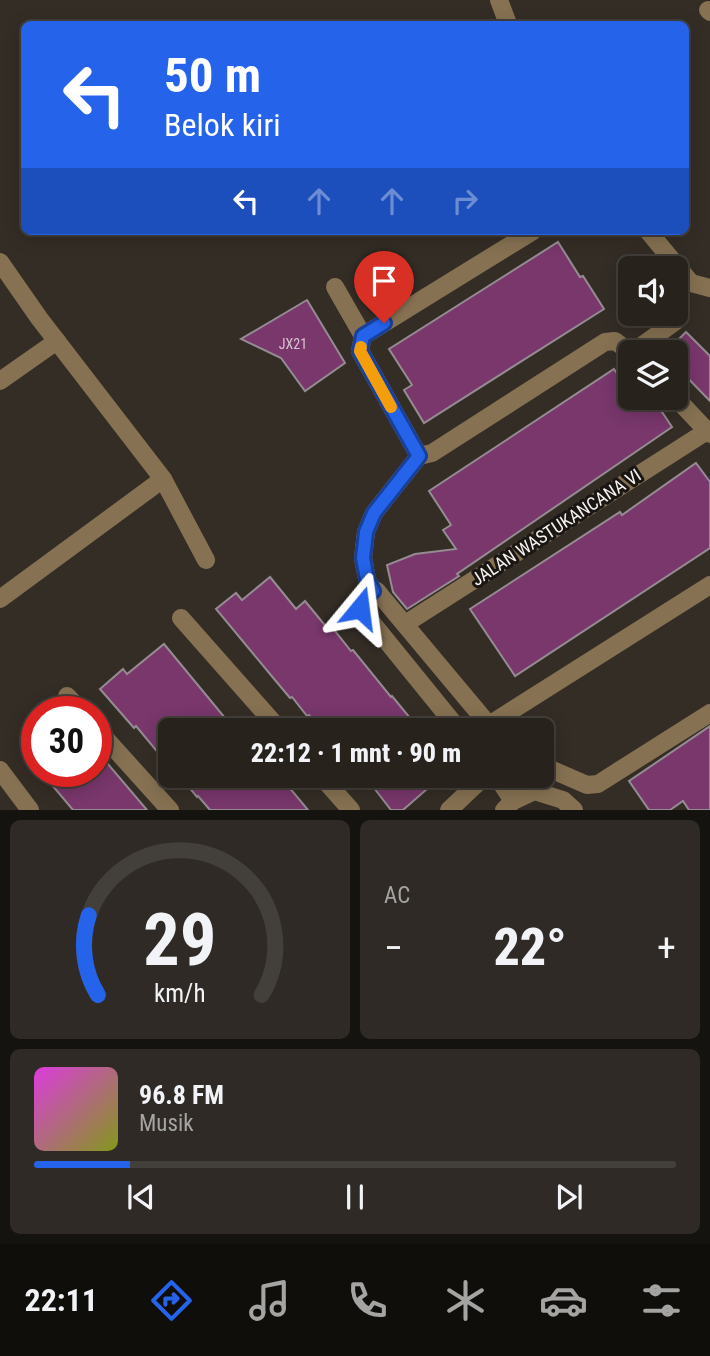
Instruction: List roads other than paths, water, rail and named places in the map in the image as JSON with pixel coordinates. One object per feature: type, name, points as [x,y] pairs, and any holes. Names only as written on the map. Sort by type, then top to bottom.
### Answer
[{"type":"street","points":[[499,0],[507,21]]},
{"type":"street","points":[[362,344],[527,235]]},
{"type":"street","points":[[651,235],[691,283],[710,288]]},
{"type":"street","points":[[0,262],[163,479],[206,560]]},
{"type":"street","points":[[335,287],[419,456]]},
{"type":"street","points":[[649,340],[669,326]]},
{"type":"street","points":[[0,381],[57,341]]},
{"type":"street","points":[[483,718],[377,591],[373,591],[367,579],[363,558],[366,532],[374,513],[419,456],[432,453],[605,342],[618,343]]},
{"type":"street","points":[[687,410],[708,432]]},
{"type":"street","name":"JALAN WASTUKANCANA VI","points":[[405,624],[708,432]]},
{"type":"street","points":[[0,599],[163,479]]},
{"type":"street","points":[[505,718],[710,585]]},
{"type":"street","points":[[373,591],[359,604],[360,608],[449,718]]},
{"type":"street","points":[[181,618],[269,718]]},
{"type":"street","points":[[554,771],[587,785],[598,784],[710,713]]},
{"type":"street","points":[[112,746],[170,810]]},
{"type":"street","points":[[0,770],[30,810]]},
{"type":"street","points":[[332,788],[351,810]]},
{"type":"street","points":[[449,810],[472,788]]},
{"type":"street","points":[[501,788],[508,806],[528,788]]},
{"type":"street","points":[[543,788],[574,810]]}]
